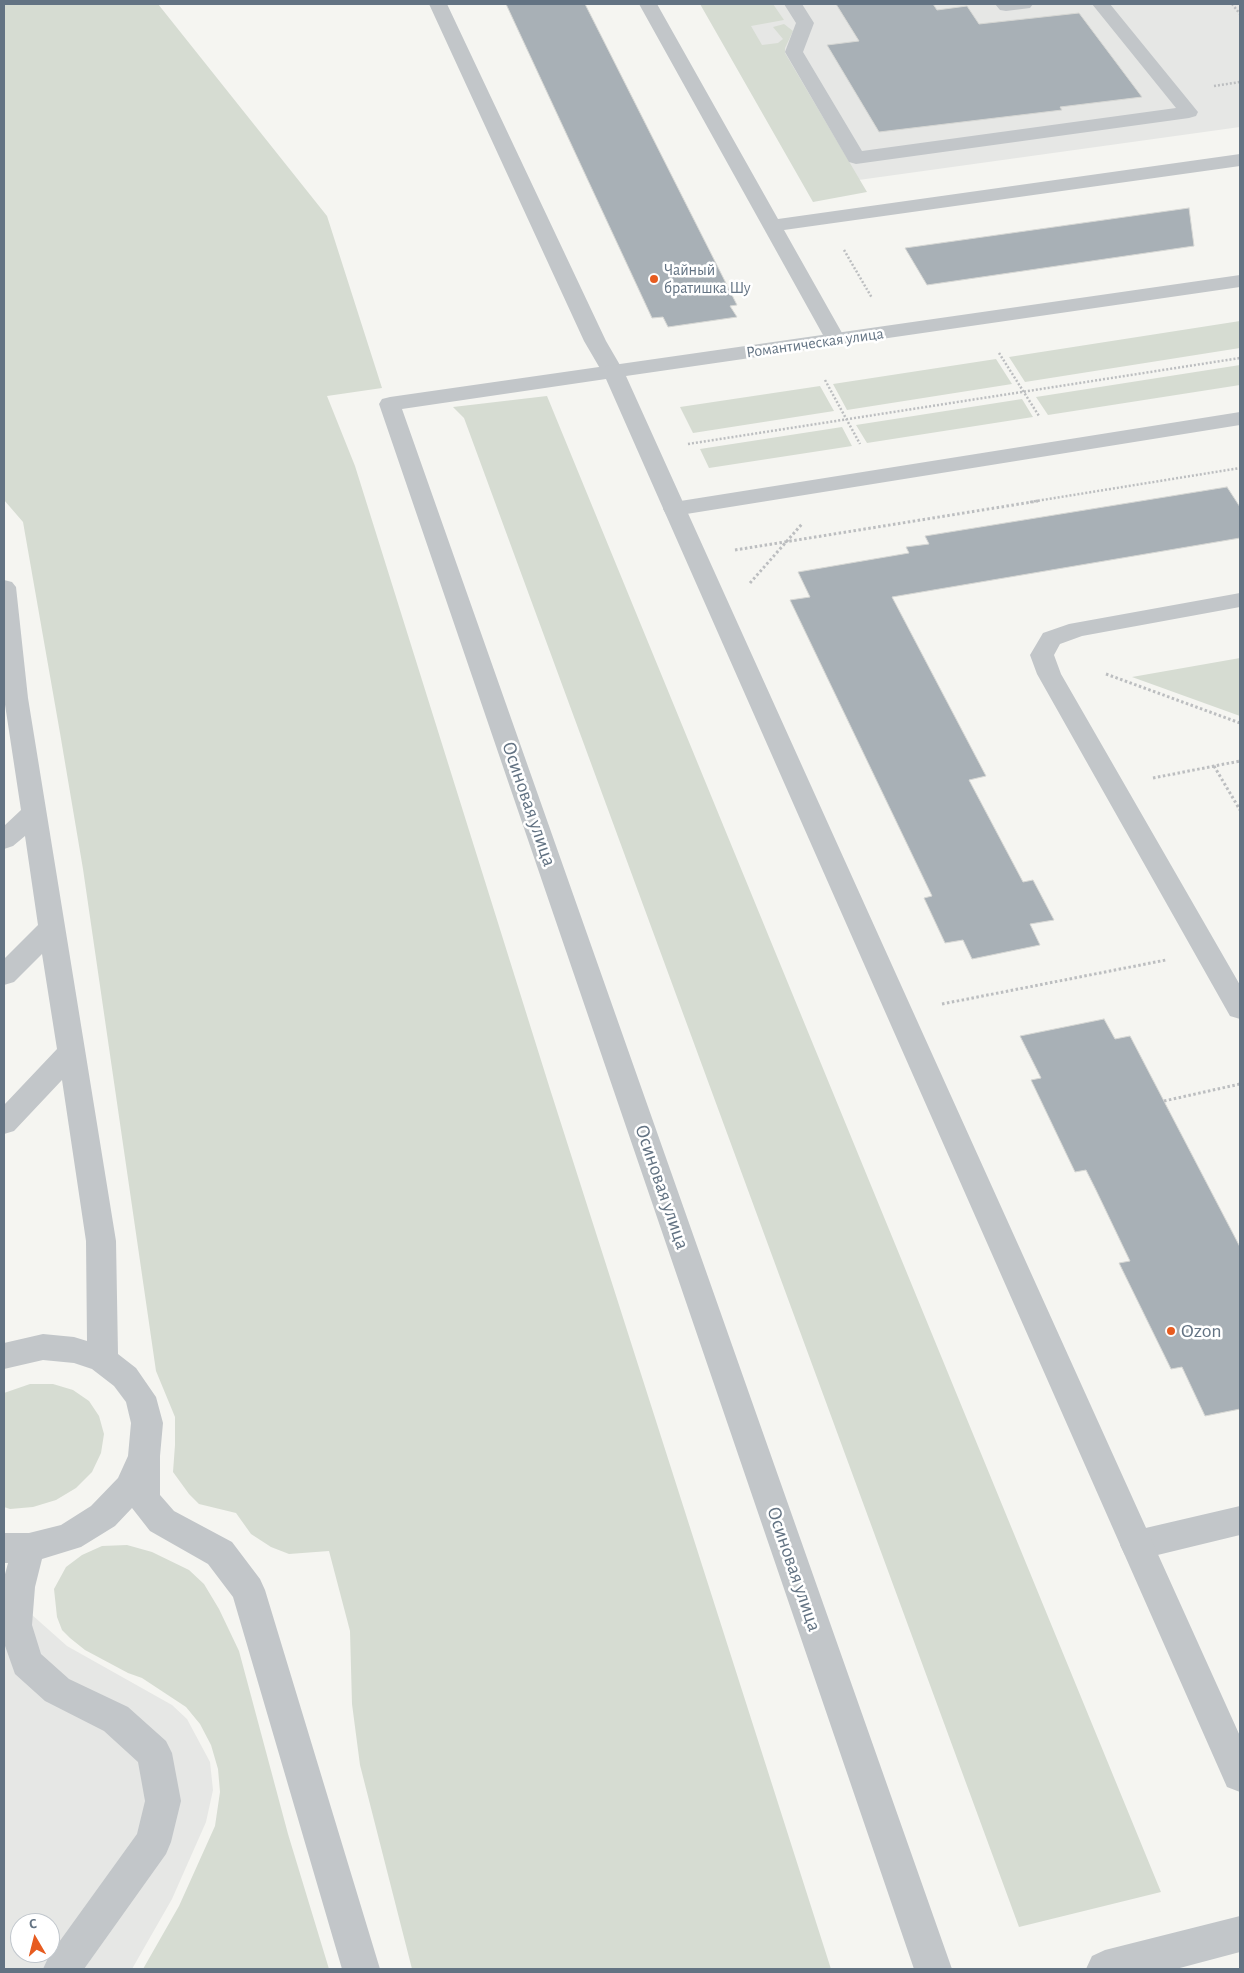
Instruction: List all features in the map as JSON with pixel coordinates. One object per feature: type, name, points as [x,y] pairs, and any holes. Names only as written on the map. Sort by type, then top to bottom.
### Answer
[{"type":"street","points":[[438,4],[595,341],[613,372],[1240,1776]]},
{"type":"street","points":[[648,4],[835,340]]},
{"type":"street","points":[[793,4],[805,23],[794,52],[856,158],[1189,112],[1101,4]]},
{"type":"street","points":[[1004,4],[1006,6],[1024,4]]},
{"type":"street","points":[[772,226],[1240,160]]},
{"type":"street","name":"Романтическая улица","points":[[390,404],[1240,281]]},
{"type":"street","name":"Осиновая улица","points":[[390,404],[933,1969]]},
{"type":"street","points":[[674,509],[1240,418]]},
{"type":"street","points":[[5,598],[10,703],[34,813],[101,1241],[102,1360]]},
{"type":"street","points":[[1240,600],[1077,629],[1051,640],[1042,654],[1049,674],[1240,1009]]},
{"type":"street","points":[[4,840],[34,813]]},
{"type":"street","points":[[4,975],[53,927]]},
{"type":"street","points":[[4,1123],[71,1052]]},
{"type":"street","points":[[4,1356],[43,1348],[74,1350],[102,1360],[125,1376],[140,1397],[147,1423],[144,1456],[144,1500],[162,1521],[220,1553],[248,1590],[361,1969]]},
{"type":"street","points":[[62,1969],[153,1842],[163,1801],[154,1753],[116,1719],[57,1690],[27,1663],[15,1625],[18,1586],[17,1548],[69,1537],[103,1516],[130,1488],[144,1456]]},
{"type":"street","points":[[1137,1545],[1240,1520]]},
{"type":"street","points":[[1105,1969],[1240,1934]]},
{"type":"path","points":[[1232,4],[1240,14]]},
{"type":"path","points":[[842,246],[876,304]]},
{"type":"path","points":[[999,354],[1042,421]]},
{"type":"path","points":[[648,451],[1240,358]]},
{"type":"path","points":[[825,380],[862,449]]},
{"type":"path","points":[[696,557],[1240,468]]},
{"type":"path","points":[[746,588],[804,522]]},
{"type":"path","points":[[1106,674],[1240,723]]},
{"type":"path","points":[[1113,785],[1240,762]]},
{"type":"path","points":[[1214,766],[1240,810]]},
{"type":"path","points":[[899,1013],[1208,951]]},
{"type":"path","points":[[1164,1100],[1240,1084]]},
{"type":"shaded area","points":[[4,4],[158,4],[327,216],[382,388],[327,396],[355,466],[550,1089],[831,1969],[412,1969],[360,1765],[352,1704],[350,1631],[329,1551],[289,1554],[271,1547],[251,1534],[236,1513],[199,1504],[173,1472],[175,1417],[156,1371],[83,869],[60,733],[23,522],[4,500]]},
{"type":"shaded area","points":[[700,4],[773,4],[784,20],[751,26],[762,45],[778,43],[783,39],[773,27],[784,24],[793,31],[785,48],[785,53],[867,192],[813,202]]},
{"type":"shaded area","points":[[730,4],[1240,4],[1240,127],[837,183]]},
{"type":"shaded area","points":[[1240,321],[1240,348],[1025,382],[1009,357]]},
{"type":"shaded area","points":[[996,359],[1012,384],[847,410],[833,384]]},
{"type":"shaded area","points":[[1240,365],[1240,385],[1048,415],[1036,397]]},
{"type":"shaded area","points":[[820,386],[834,411],[693,433],[680,407]]},
{"type":"shaded area","points":[[547,396],[1161,1892],[1019,1927],[464,418],[453,407]]},
{"type":"shaded area","points":[[1022,399],[1033,417],[867,443],[856,425]]},
{"type":"shaded area","points":[[842,427],[852,446],[709,468],[700,449]]},
{"type":"shaded area","points":[[1240,658],[1240,716],[1132,677]]},
{"type":"shaded area","points":[[30,1384],[53,1384],[73,1390],[89,1401],[99,1416],[104,1434],[101,1453],[92,1472],[76,1488],[56,1500],[33,1507],[10,1509],[4,1507],[4,1393]]},
{"type":"shaded area","points":[[127,1545],[152,1552],[189,1570],[204,1584],[219,1609],[239,1651],[288,1834],[329,1969],[143,1969],[179,1906],[215,1826],[220,1792],[218,1769],[211,1745],[200,1724],[186,1707],[142,1678],[128,1673],[85,1650],[62,1630],[57,1617],[54,1589],[66,1567],[82,1555],[102,1546]]},
{"type":"shaded area","points":[[4,1590],[67,1646],[172,1705],[187,1719],[210,1762],[213,1790],[206,1822],[172,1899],[132,1969],[4,1969]]},
{"type":"building","points":[[506,4],[585,4],[737,305],[730,306],[737,317],[668,327],[663,317],[652,318]]},
{"type":"building","points":[[836,4],[933,4],[937,10],[967,6],[979,24],[1079,13],[1142,97],[1060,107],[1062,110],[879,132],[827,45],[859,41]]},
{"type":"building","points":[[1189,208],[1194,246],[927,285],[905,248]]},
{"type":"building","points":[[1227,487],[1240,507],[1240,538],[892,597],[986,776],[969,780],[1023,882],[1033,880],[1054,920],[1030,924],[1040,945],[972,959],[963,940],[945,943],[924,898],[932,896],[790,600],[810,597],[798,572],[909,553],[906,547],[929,544],[925,536]]},
{"type":"building","points":[[1104,1019],[1115,1039],[1130,1036],[1240,1247],[1240,1409],[1205,1416],[1182,1367],[1171,1369],[1119,1263],[1130,1261],[1096,1190],[1086,1170],[1075,1172],[1031,1080],[1041,1078],[1020,1036]]},
{"type":"place","name":"Чайный братишка Шу","points":[[654,279]]},
{"type":"place","name":"Ozon","points":[[1171,1331]]}]
